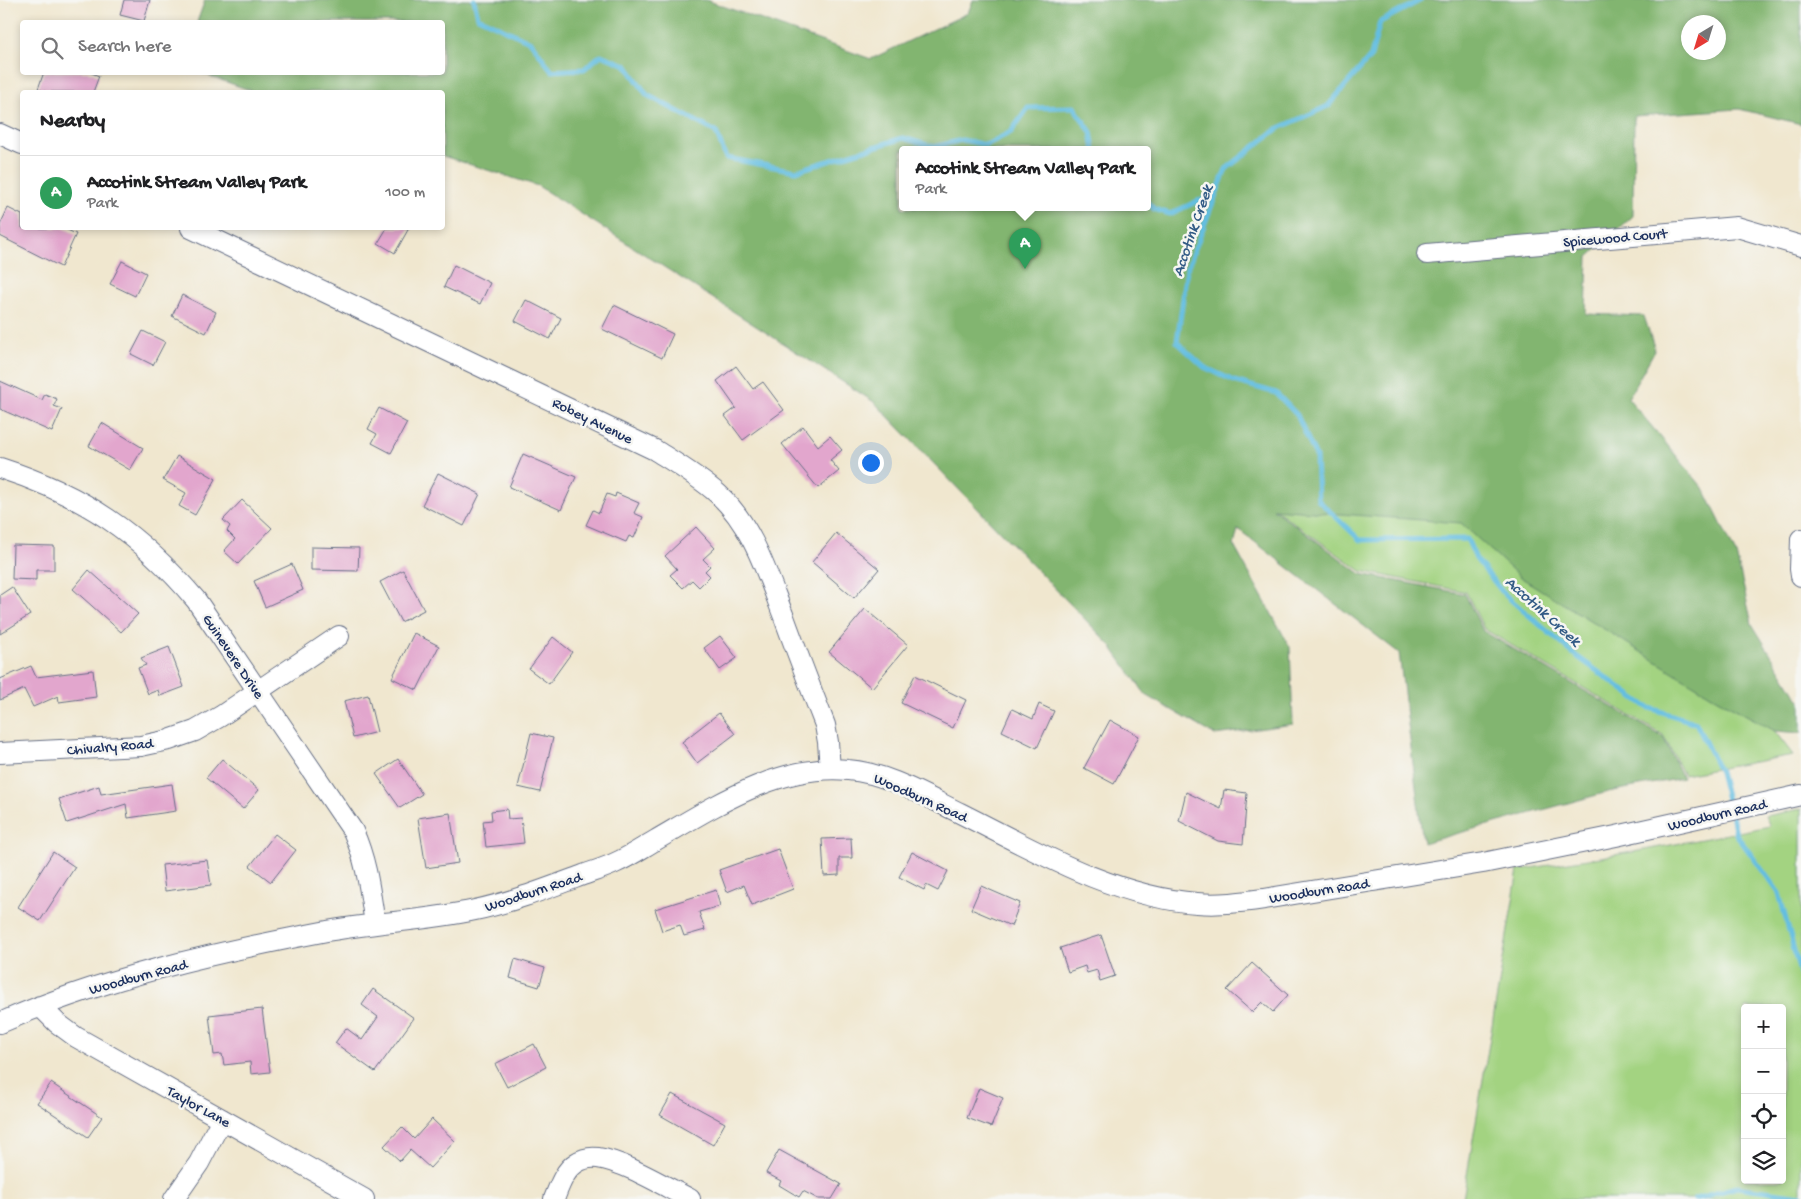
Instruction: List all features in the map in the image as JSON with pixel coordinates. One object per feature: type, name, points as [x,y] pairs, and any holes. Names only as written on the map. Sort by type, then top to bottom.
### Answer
[{"type":"street","points":[[0,134],[20,143]]},
{"type":"street","name":"Spicewood Court","points":[[1427,254],[1737,227],[1801,246]]},
{"type":"street","name":"Robey Avenue","points":[[195,230],[655,450],[687,470],[718,494],[735,512],[749,532],[764,565],[825,725],[830,769]]},
{"type":"street","name":"Guinevere Drive","points":[[0,468],[40,482],[80,501],[115,522],[171,570],[196,600],[353,832],[362,852],[368,873],[375,924]]},
{"type":"street","points":[[1801,539],[1801,576]]},
{"type":"street","name":"Chivalry Road","points":[[0,753],[141,746],[169,740],[195,730],[221,716],[339,636]]},
{"type":"street","name":"Woodburn Road","points":[[0,1023],[96,986],[182,963],[324,931],[452,915],[519,899],[616,863],[674,829],[748,790],[808,771],[830,769],[871,774],[906,787],[1050,858],[1111,883],[1142,893],[1196,903],[1228,903],[1264,899],[1474,865],[1801,795]]},
{"type":"street","name":"Taylor Lane","points":[[40,1006],[57,1023],[76,1037],[364,1199]]},
{"type":"street","points":[[174,1199],[199,1163],[222,1119]]},
{"type":"street","points":[[554,1199],[566,1172],[575,1163],[583,1150],[622,1166],[690,1199]]},
{"type":"green space","points":[[205,0],[706,0],[871,59],[968,13],[973,0],[1801,0],[1801,124],[1739,109],[1634,116],[1633,216],[1588,257],[1586,314],[1644,316],[1655,350],[1628,398],[1704,489],[1736,554],[1752,624],[1801,703],[1801,733],[1775,731],[1712,696],[1520,577],[1461,523],[1273,509],[1361,574],[1465,594],[1483,631],[1663,737],[1683,778],[1608,792],[1423,843],[1399,653],[1238,529],[1234,546],[1290,647],[1293,724],[1215,735],[1146,695],[1110,645],[874,402],[538,186],[445,157],[445,90],[249,90],[207,75],[445,75],[445,20],[198,20]]},
{"type":"green space","points":[[1272,507],[1622,533],[1793,755],[1684,775],[1663,735],[1484,629],[1466,592],[1361,571]]},
{"type":"green space","points":[[1801,809],[1801,1199],[1463,1199],[1518,870],[1639,851],[1770,826],[1765,816]]},
{"type":"building","points":[[124,0],[150,0],[144,20],[120,15]]},
{"type":"building","points":[[43,75],[99,76],[94,90],[38,89]]},
{"type":"building","points":[[8,208],[20,214],[20,230],[67,230],[76,234],[61,267],[0,236],[0,225]]},
{"type":"building","points":[[386,230],[408,230],[395,253],[378,243]]},
{"type":"building","points":[[122,261],[146,273],[135,296],[110,284]]},
{"type":"building","points":[[454,265],[490,283],[480,304],[444,287]]},
{"type":"building","points":[[182,295],[216,312],[206,333],[172,316]]},
{"type":"building","points":[[526,300],[561,318],[550,339],[515,321]]},
{"type":"building","points":[[614,305],[673,334],[662,358],[602,329]]},
{"type":"building","points":[[143,331],[165,342],[153,365],[131,354]]},
{"type":"building","points":[[736,366],[753,389],[763,382],[784,410],[743,440],[725,416],[736,408],[717,381]]},
{"type":"building","points":[[0,381],[42,400],[45,394],[57,399],[54,406],[62,409],[52,432],[0,409]]},
{"type":"building","points":[[379,408],[407,423],[391,453],[372,443],[377,434],[368,429]]},
{"type":"building","points":[[102,423],[143,448],[130,470],[89,446]]},
{"type":"building","points":[[803,426],[818,446],[830,436],[842,450],[830,460],[839,471],[818,488],[782,444]]},
{"type":"building","points":[[523,454],[576,477],[561,510],[509,487]]},
{"type":"building","points":[[177,456],[216,479],[195,515],[179,506],[186,493],[163,480]]},
{"type":"building","points":[[438,473],[480,494],[464,526],[422,505]]},
{"type":"building","points":[[616,493],[639,503],[634,513],[643,517],[634,538],[629,536],[626,542],[586,525],[593,510],[599,513],[607,494],[615,497]]},
{"type":"building","points":[[242,500],[272,528],[238,564],[224,551],[235,539],[227,531],[230,526],[223,520]]},
{"type":"building","points":[[696,527],[715,548],[703,559],[710,566],[705,571],[710,576],[699,587],[692,580],[683,588],[670,575],[677,569],[665,556]]},
{"type":"building","points":[[836,533],[879,569],[854,598],[812,562]]},
{"type":"building","points":[[13,545],[54,546],[54,570],[36,570],[36,580],[12,579]]},
{"type":"building","points":[[311,547],[359,548],[358,571],[311,570]]},
{"type":"building","points":[[292,564],[303,590],[265,607],[254,581]]},
{"type":"building","points":[[89,570],[138,614],[121,632],[73,589]]},
{"type":"building","points":[[403,570],[424,610],[401,622],[380,582]]},
{"type":"building","points":[[12,587],[30,615],[0,634],[0,595]]},
{"type":"building","points":[[865,609],[908,645],[872,688],[829,652]]},
{"type":"building","points":[[414,633],[439,646],[417,690],[392,678]]},
{"type":"building","points":[[720,636],[737,658],[720,670],[704,648]]},
{"type":"building","points":[[553,637],[572,652],[549,684],[529,669]]},
{"type":"building","points":[[169,647],[184,687],[160,696],[158,690],[148,694],[138,668],[146,665],[141,658]]},
{"type":"building","points":[[31,666],[36,677],[93,670],[96,697],[59,702],[58,696],[33,707],[24,689],[0,700],[0,679]]},
{"type":"building","points":[[915,675],[966,700],[953,728],[901,703]]},
{"type":"building","points":[[368,695],[377,732],[353,738],[344,701]]},
{"type":"building","points":[[1039,704],[1054,711],[1037,748],[1002,731],[1012,709],[1033,719]]},
{"type":"building","points":[[719,713],[735,734],[697,763],[682,742]]},
{"type":"building","points":[[1110,720],[1139,736],[1114,784],[1084,768]]},
{"type":"building","points":[[531,733],[553,738],[540,792],[518,787]]},
{"type":"building","points":[[222,759],[259,790],[243,809],[206,778]]},
{"type":"building","points":[[398,759],[422,794],[400,808],[376,774]]},
{"type":"building","points":[[172,784],[176,811],[128,818],[126,804],[67,823],[59,799],[99,786],[101,794]]},
{"type":"building","points":[[1224,790],[1247,793],[1243,844],[1218,841],[1179,821],[1186,792],[1221,809]]},
{"type":"building","points":[[507,809],[508,819],[521,818],[524,843],[486,847],[483,821],[492,820],[491,811]]},
{"type":"building","points":[[450,813],[458,863],[426,868],[418,818]]},
{"type":"building","points":[[275,834],[296,850],[271,882],[250,866]]},
{"type":"building","points":[[851,838],[852,858],[839,858],[839,875],[824,876],[822,839]]},
{"type":"building","points":[[778,849],[793,889],[752,905],[744,885],[727,892],[719,870]]},
{"type":"building","points":[[53,852],[75,867],[40,921],[18,907]]},
{"type":"building","points":[[912,852],[948,871],[938,891],[926,885],[924,890],[899,877]]},
{"type":"building","points":[[207,860],[211,885],[165,891],[162,865]]},
{"type":"building","points":[[981,886],[1020,903],[1011,926],[971,909]]},
{"type":"building","points":[[716,890],[720,906],[699,912],[705,930],[684,936],[680,925],[662,931],[655,909]]},
{"type":"building","points":[[1101,935],[1115,976],[1100,981],[1097,970],[1087,973],[1085,966],[1068,972],[1060,948]]},
{"type":"building","points":[[515,959],[545,968],[539,987],[510,978]]},
{"type":"building","points":[[1252,963],[1288,995],[1273,1012],[1262,1002],[1252,1012],[1227,990]]},
{"type":"building","points":[[373,989],[414,1018],[375,1072],[335,1043],[346,1028],[362,1040],[378,1017],[362,1005]]},
{"type":"building","points":[[262,1009],[270,1072],[251,1074],[250,1062],[224,1065],[222,1054],[214,1055],[209,1015]]},
{"type":"building","points":[[534,1044],[546,1067],[507,1087],[495,1064]]},
{"type":"building","points":[[51,1083],[102,1117],[88,1137],[37,1103]]},
{"type":"building","points":[[979,1088],[1003,1098],[991,1127],[967,1118]]},
{"type":"building","points":[[672,1094],[725,1123],[713,1145],[660,1115]]},
{"type":"building","points":[[432,1119],[455,1141],[430,1168],[410,1150],[400,1161],[384,1146],[402,1127],[414,1139]]},
{"type":"building","points":[[779,1150],[841,1184],[832,1199],[818,1199],[803,1191],[799,1197],[779,1185],[781,1181],[766,1173]]},
{"type":"waterway","points":[[474,0],[478,17],[531,42],[552,71],[584,69],[601,55],[626,65],[647,95],[716,132],[726,158],[796,171],[903,138],[931,146]]},
{"type":"waterway","name":"Accotink Creek","points":[[1421,0],[1380,22],[1371,56],[1328,106],[1277,129],[1226,169],[1187,269],[1177,342],[1204,367],[1234,381],[1276,393],[1297,415],[1316,457],[1318,500],[1360,540],[1467,539],[1476,559],[1504,594],[1575,655],[1647,707],[1696,723],[1720,772],[1729,807]]},
{"type":"waterway","points":[[938,146],[962,140],[986,145],[1011,132],[1028,108],[1074,107],[1091,132],[1093,146]]},
{"type":"waterway","points":[[1151,206],[1154,209],[1170,214],[1217,192]]},
{"type":"waterway","name":"Accotink Creek","points":[[1732,815],[1736,834],[1779,893],[1801,977]]},
{"type":"waterway","name":"Accotink Creek","points":[[1695,1199],[1737,1187],[1801,1196]]},
{"type":"place","name":"Accotink Stream Valley Park","points":[[1025,269]]}]
